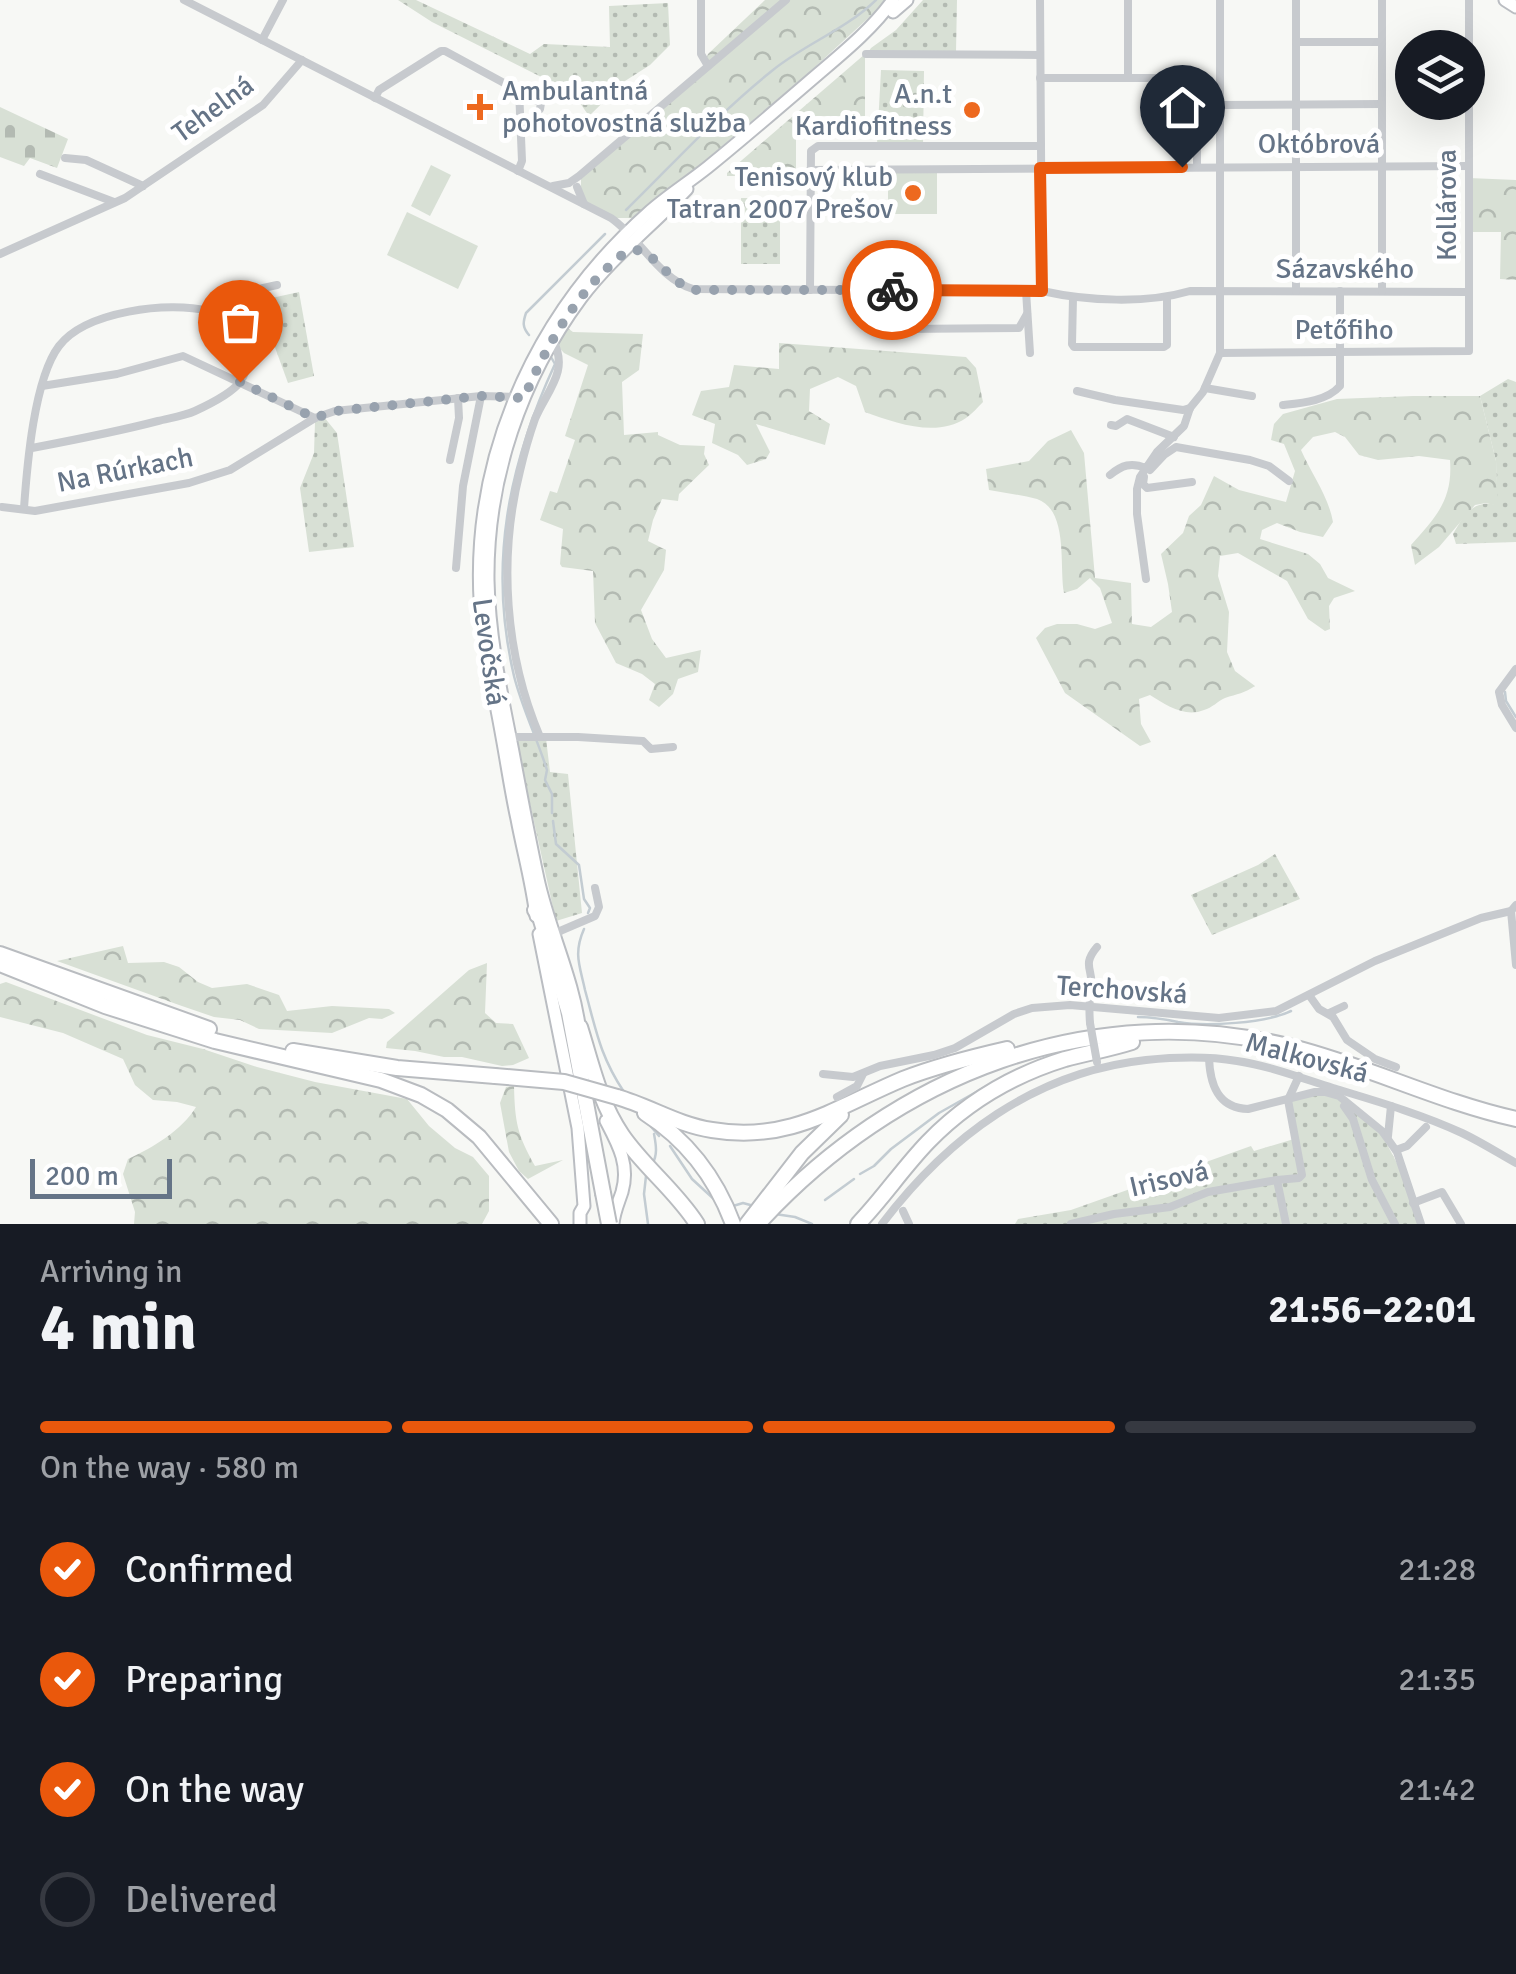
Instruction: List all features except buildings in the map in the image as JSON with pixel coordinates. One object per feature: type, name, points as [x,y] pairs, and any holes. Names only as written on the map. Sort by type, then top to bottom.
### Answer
[{"type":"highway","points":[[535,910],[565,1000],[603,1193],[613,1221]]},
{"type":"highway","points":[[0,954],[200,1026],[267,1045],[368,1064],[564,1082],[617,1096],[712,1130],[751,1133],[788,1128],[955,1062],[1052,1040],[1077,1040]]},
{"type":"highway","points":[[0,964],[106,1006],[214,1041],[380,1080],[420,1095],[447,1110],[479,1137],[546,1220]]},
{"type":"highway","points":[[580,1027],[604,1104],[620,1132],[697,1224]]},
{"type":"highway","points":[[757,1216],[918,1095],[1020,1053],[1127,1034],[1169,1032],[1248,1038],[1318,1054],[1516,1129]]},
{"type":"highway","points":[[858,1224],[928,1142],[986,1094],[1047,1065],[1132,1042]]},
{"type":"highway","points":[[772,1224],[853,1143],[965,1082],[1072,1050],[1132,1042],[1205,1042],[1281,1054],[1476,1114],[1516,1120]]},
{"type":"highway","points":[[757,1216],[818,1135],[870,1095]]},
{"type":"highway","points":[[617,1096],[659,1122],[691,1151],[714,1184],[734,1224]]},
{"type":"main road","name":"Levočská","points":[[613,1221],[624,1186],[624,1159],[592,1088],[558,935],[548,920],[491,624],[489,538],[501,465],[535,355],[554,320],[614,246],[870,28],[892,4],[905,0]]},
{"type":"main road","points":[[1506,0],[1516,10]]},
{"type":"main road","name":"Levočská","points":[[580,1224],[584,1206],[578,1128],[489,670],[480,598],[482,531],[500,438],[520,397],[555,345],[574,307],[631,235]]},
{"type":"main road","points":[[584,1206],[600,1201],[609,1206],[613,1221]]},
{"type":"street","name":"Sázavského","points":[[184,0],[610,218],[676,281],[693,290],[1042,291],[1073,298],[1167,297],[1190,290],[1469,292]]},
{"type":"street","points":[[262,40],[283,0]]},
{"type":"street","points":[[701,0],[701,54],[708,66]]},
{"type":"street","points":[[567,196],[579,176],[786,0]]},
{"type":"street","points":[[1040,0],[1042,291]]},
{"type":"street","points":[[1128,0],[1128,78]]},
{"type":"street","points":[[1146,579],[1137,489],[1157,452],[1184,426],[1187,411],[1205,388],[1220,353],[1220,0]]},
{"type":"street","points":[[1296,0],[1296,291]]},
{"type":"street","points":[[1382,0],[1382,291]]},
{"type":"street","name":"Kollárova","points":[[1468,350],[1469,0]]},
{"type":"street","points":[[1497,0],[1516,10]]},
{"type":"street","points":[[1296,42],[1382,42]]},
{"type":"street","points":[[375,98],[379,90],[426,60],[441,51],[448,52],[541,102],[542,106],[522,128]]},
{"type":"street","points":[[866,54],[1040,55]]},
{"type":"street","name":"Tehelná","points":[[0,254],[126,198],[262,105],[302,60]]},
{"type":"street","points":[[1040,78],[1197,78],[1197,167]]},
{"type":"street","points":[[518,171],[522,163],[519,90]]},
{"type":"street","points":[[1220,104],[1382,104]]},
{"type":"street","points":[[810,290],[811,151],[818,146],[1040,146]]},
{"type":"street","points":[[65,158],[86,160],[142,186]]},
{"type":"street","name":"Októbrová","points":[[810,170],[1469,166]]},
{"type":"street","points":[[40,174],[114,202]]},
{"type":"street","points":[[544,184],[573,185]]},
{"type":"street","points":[[573,185],[584,204]]},
{"type":"street","points":[[610,218],[650,218],[646,238],[651,256]]},
{"type":"street","points":[[610,218],[618,235],[614,246]]},
{"type":"street","points":[[601,273],[629,250],[651,256]]},
{"type":"street","points":[[210,311],[224,300],[277,285]]},
{"type":"street","points":[[1026,291],[1030,353]]},
{"type":"street","points":[[1284,405],[1307,403],[1340,386],[1340,291]]},
{"type":"street","points":[[1073,298],[1074,347],[1164,348],[1167,297]]},
{"type":"street","points":[[22,508],[34,417],[48,365],[58,348],[80,328],[130,310],[210,311],[226,318],[246,345],[247,362],[240,382],[194,412],[32,448]]},
{"type":"street","points":[[902,328],[1019,328],[1027,314]]},
{"type":"street","name":"Levočská","points":[[536,737],[511,623],[508,540],[520,470],[536,418],[558,373],[555,345]]},
{"type":"street","name":"Petőfiho","points":[[1220,353],[1468,350]]},
{"type":"street","points":[[42,386],[117,374],[183,356],[315,418]]},
{"type":"street","points":[[1205,388],[1252,396]]},
{"type":"street","points":[[1077,391],[1187,411]]},
{"type":"street","name":"Na Rúrkach","points":[[2,507],[41,510],[189,483],[230,470],[315,418],[336,411],[481,396],[520,397]]},
{"type":"street","name":"Levočská","points":[[456,568],[463,486],[481,396]]},
{"type":"street","points":[[450,460],[459,418],[458,398]]},
{"type":"street","points":[[1111,425],[1136,421],[1174,437]]},
{"type":"street","points":[[1192,482],[1147,488],[1143,479],[1147,468],[1176,447],[1250,460],[1269,466],[1289,481]]},
{"type":"street","points":[[1110,474],[1124,465],[1147,468]]},
{"type":"street","points":[[460,522],[470,524]]},
{"type":"street","points":[[1516,669],[1500,697],[1516,728]]},
{"type":"street","name":"Levočská","points":[[510,737],[643,742],[652,749],[674,748]]},
{"type":"street","points":[[558,935],[596,914],[599,907],[595,888]]},
{"type":"street","name":"Terchovská","points":[[822,1074],[863,1074],[880,1066],[934,1055],[955,1048],[1014,1014],[1052,1006],[1230,1018],[1276,1012],[1375,960],[1513,908],[1516,966]]},
{"type":"street","name":"Terchovská","points":[[1097,947],[1088,963],[1092,984],[1088,1007],[1098,1065]]},
{"type":"street","points":[[1310,995],[1320,1009],[1329,1013],[1347,1040],[1375,1059],[1396,1067]]},
{"type":"street","points":[[1329,1013],[1344,1006]]},
{"type":"street","name":"Malkovská","points":[[882,1224],[939,1159],[985,1120],[1029,1094],[1098,1065],[1170,1058],[1236,1060],[1299,1076],[1464,1134],[1516,1163]]},
{"type":"street","name":"Malkovská","points":[[1209,1058],[1214,1088],[1227,1104],[1248,1110],[1315,1092],[1340,1096],[1382,1131],[1396,1150],[1420,1224]]},
{"type":"street","points":[[837,1096],[855,1088],[863,1074]]},
{"type":"street","points":[[1286,1224],[1277,1180],[1302,1175],[1288,1100],[1299,1076]]},
{"type":"street","points":[[1324,1092],[1349,1110],[1372,1180],[1395,1224]]},
{"type":"street","name":"Malkovská","points":[[1388,1139],[1392,1106]]},
{"type":"street","points":[[1396,1150],[1426,1127]]},
{"type":"street","name":"Irisová","points":[[1072,1224],[1277,1180]]},
{"type":"street","points":[[1413,1203],[1442,1192],[1452,1201],[1460,1224]]},
{"type":"street","points":[[902,1210],[909,1224]]},
{"type":"green space","points":[[398,0],[416,0],[530,54],[544,44],[610,47],[609,6],[668,3],[670,45],[589,116],[573,93],[432,22]]},
{"type":"green space","points":[[765,0],[888,0],[804,77],[637,218],[613,218],[586,207],[581,178],[702,71],[708,54]]},
{"type":"green space","points":[[923,0],[957,0],[956,52],[869,51],[896,30]]},
{"type":"green space","points":[[865,54],[865,116],[796,116],[796,176],[727,176],[727,173]]},
{"type":"green space","points":[[881,70],[924,71],[923,145],[877,144]]},
{"type":"green space","points":[[0,107],[68,139],[57,168],[30,158],[24,166],[0,157]]},
{"type":"green space","points":[[431,165],[451,175],[430,216],[411,206]]},
{"type":"green space","name":"Tenisový klub Tatran 2007 Prešov","points":[[888,171],[937,171],[937,214],[888,214]]},
{"type":"green space","points":[[1469,178],[1516,180],[1516,280],[1500,279],[1501,232],[1469,232]]},
{"type":"green space","points":[[741,198],[780,198],[780,264],[741,264]]},
{"type":"green space","points":[[407,212],[478,246],[458,289],[387,255]]},
{"type":"green space","points":[[299,292],[314,376],[288,383],[258,301]]},
{"type":"green space","points":[[566,327],[573,332],[643,334],[639,370],[622,382],[624,435],[658,432],[680,445],[705,446],[709,465],[679,494],[678,501],[662,499],[648,541],[666,550],[664,570],[641,610],[652,639],[666,658],[701,650],[698,672],[678,679],[673,694],[659,707],[649,700],[655,684],[616,663],[595,623],[593,571],[562,567],[563,529],[540,520],[550,491],[557,493],[575,440],[565,436],[588,365],[564,353],[556,344]]},
{"type":"green space","points":[[779,343],[966,357],[976,368],[983,402],[955,424],[916,427],[865,412],[856,386],[838,377],[810,389],[809,411],[830,424],[825,445],[756,424],[770,452],[766,459],[747,465],[738,455],[712,443],[715,424],[692,415],[701,391],[729,387],[734,365],[779,369]]},
{"type":"green space","points":[[1508,379],[1516,382],[1516,542],[1456,544],[1453,534],[1470,510],[1482,504],[1497,505],[1496,461],[1480,396]]},
{"type":"green space","points":[[1480,396],[1496,461],[1498,506],[1475,505],[1439,547],[1415,565],[1411,545],[1446,497],[1450,460],[1419,456],[1378,460],[1359,455],[1345,437],[1335,432],[1313,437],[1301,450],[1324,494],[1333,522],[1323,537],[1277,523],[1262,530],[1260,539],[1308,554],[1328,578],[1355,591],[1334,598],[1329,606],[1330,629],[1325,631],[1308,619],[1287,581],[1238,553],[1220,556],[1218,576],[1229,612],[1227,652],[1235,671],[1255,686],[1197,712],[1176,709],[1150,695],[1139,699],[1141,724],[1151,742],[1140,746],[1065,693],[1036,638],[1045,628],[1057,624],[1095,629],[1112,623],[1100,588],[1090,578],[1077,589],[1064,593],[1061,540],[1054,515],[1037,499],[989,490],[986,469],[1029,461],[1048,441],[1071,430],[1084,453],[1095,578],[1131,583],[1132,624],[1151,627],[1172,612],[1161,554],[1183,533],[1214,476],[1239,490],[1286,502],[1295,471],[1284,444],[1271,440],[1274,424],[1283,414],[1337,399]]},
{"type":"green space","points":[[324,417],[337,433],[354,547],[309,552],[300,488],[314,453],[315,422]]},
{"type":"green space","points":[[515,736],[546,738],[550,772],[568,774],[582,913],[556,921]]},
{"type":"green space","points":[[1275,854],[1300,899],[1212,935],[1191,895]]},
{"type":"green space","points":[[123,946],[128,963],[164,962],[212,988],[247,984],[279,995],[287,1011],[332,1006],[389,1009],[395,1013],[382,1019],[369,1018],[332,1033],[259,1029],[57,961]]},
{"type":"green space","points":[[487,963],[485,1013],[496,1023],[513,1024],[529,1058],[502,1066],[386,1048],[387,1042],[469,970]]},
{"type":"green space","points":[[6,982],[147,1035],[315,1082],[407,1099],[429,1126],[455,1148],[473,1157],[489,1176],[489,1211],[482,1224],[134,1224],[135,1212],[123,1174],[128,1159],[166,1138],[196,1107],[153,1100],[135,1085],[123,1059],[63,1033],[0,1017],[0,984]]},
{"type":"green space","points":[[514,1086],[518,1128],[535,1166],[563,1160],[528,1179],[509,1152],[500,1103],[506,1087]]},
{"type":"green space","points":[[1307,1093],[1336,1095],[1380,1131],[1399,1167],[1418,1224],[1015,1224],[1018,1219],[1071,1210],[1251,1146],[1254,1151],[1294,1139],[1286,1103]]},
{"type":"waterway","points":[[626,210],[753,86],[876,0]]},
{"type":"waterway","points":[[529,335],[524,324],[526,313],[605,234]]},
{"type":"waterway","points":[[551,357],[555,364],[525,440],[507,517],[503,595],[514,676],[547,770],[545,780],[552,794],[552,813]]},
{"type":"waterway","points":[[1505,692],[1516,717]]},
{"type":"waterway","points":[[553,821],[556,844],[579,865],[588,913]]},
{"type":"waterway","points":[[584,929],[578,953],[585,990],[604,1054],[624,1092]]},
{"type":"waterway","points":[[1138,1017],[1219,1024],[1291,1011]]},
{"type":"waterway","points":[[860,1174],[939,1113],[1001,1078]]},
{"type":"waterway","points":[[647,1122],[659,1136]]},
{"type":"waterway","points":[[652,1165],[656,1153],[654,1134]]},
{"type":"waterway","points":[[670,1146],[692,1179],[716,1201]]},
{"type":"waterway","points":[[646,1176],[648,1224]]},
{"type":"waterway","points":[[825,1200],[854,1179]]},
{"type":"waterway","points":[[733,1206],[754,1206]]},
{"type":"waterway","points":[[775,1214],[812,1224]]},
{"type":"way so far","points":[[240,382],[315,418],[336,411],[481,396],[524,398],[544,354],[574,307],[601,273],[631,250],[651,256],[676,281],[693,290],[892,290]]},
{"type":"place","name":"Ambulantná pohotovostná služba","points":[[480,107]]},
{"type":"place","name":"A.n.t Kardiofitness","points":[[972,110]]},
{"type":"place","name":"Tenisový klub Tatran 2007 Prešov","points":[[913,193]]},
{"type":"route","points":[[892,290],[1042,291],[1040,168],[1182,167]]}]
